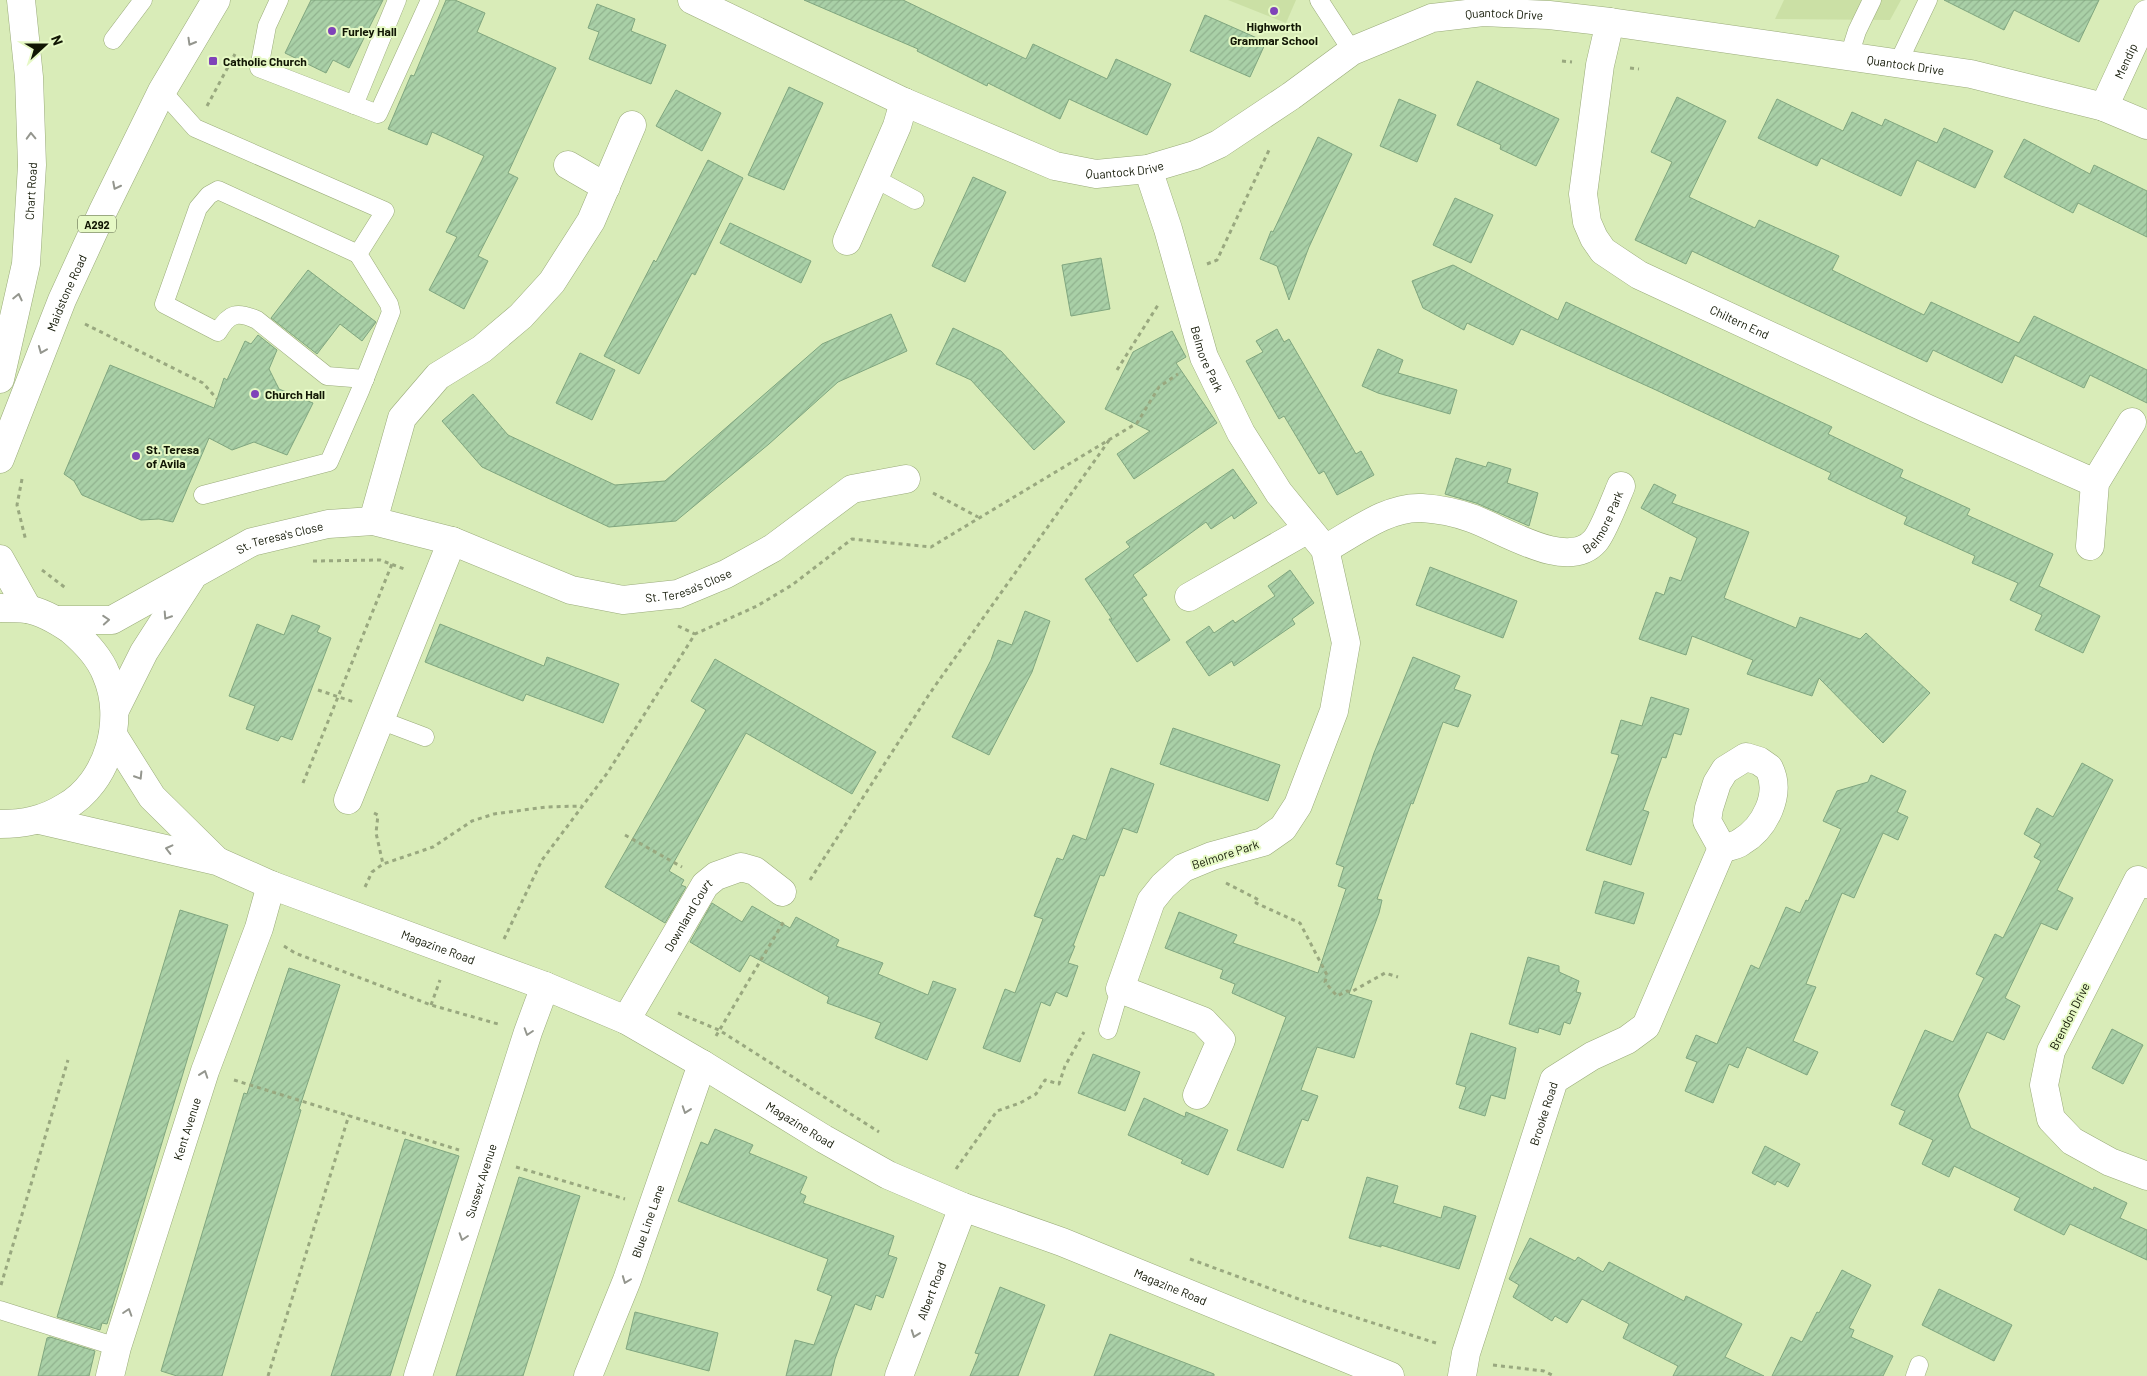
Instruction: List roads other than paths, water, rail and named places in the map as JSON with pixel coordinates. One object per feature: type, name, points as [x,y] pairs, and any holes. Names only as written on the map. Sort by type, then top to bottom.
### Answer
[{"type":"street","name":"Chart Road","points":[[0,379],[26,264],[32,165],[29,77],[22,0]]},
{"type":"street","name":"Maidstone Road","points":[[0,458],[62,300],[162,91],[216,0]]},
{"type":"street","name":"Quantock Drive","points":[[692,0],[904,102],[1055,166],[1096,174],[1148,169],[1219,144],[1291,96],[1352,51],[1432,18],[1483,12],[1548,15],[1610,22],[1971,74],[2104,107],[2147,125]]},
{"type":"street","name":"Mendip","points":[[2104,107],[2147,14]]},
{"type":"street","name":"Chiltern End","points":[[1610,22],[1600,65],[1583,194],[1587,222],[1603,252],[1639,275],[2095,484]]},
{"type":"street","points":[[847,241],[897,126],[904,102]]},
{"type":"street","points":[[372,520],[402,418],[438,376],[482,349],[521,316],[552,282],[591,221],[632,126]]},
{"type":"street","points":[[568,165],[606,187]]},
{"type":"street","name":"Belmore Park","points":[[1120,989],[1152,901],[1163,886],[1183,868],[1206,858],[1263,842],[1283,828],[1298,805],[1334,711],[1346,643],[1317,539],[1278,493],[1241,433],[1204,357],[1168,230],[1148,169]]},
{"type":"street","points":[[2090,546],[2095,484],[2132,422]]},
{"type":"street","name":"St. Teresa's Close","points":[[58,620],[112,620],[252,542],[328,524],[372,520],[452,541],[571,590],[623,600],[678,594],[726,574],[773,548],[852,489],[906,479]]},
{"type":"street","name":"Belmore Park","points":[[1189,597],[1317,539],[1401,510],[1422,508],[1471,518],[1518,540],[1560,553],[1579,552],[1595,541],[1621,486]]},
{"type":"street","points":[[348,800],[452,541]]},
{"type":"street","points":[[0,559],[28,609]]},
{"type":"street","name":"St. Teresa's Close","points":[[40,820],[66,807],[88,787],[105,763],[114,722],[144,652],[194,575]]},
{"type":"street","points":[[0,608],[28,609],[58,620],[87,643],[106,674],[114,722]]},
{"type":"street","name":"Magazine Road","points":[[114,722],[152,797],[217,861]]},
{"type":"street","points":[[0,824],[20,824],[40,820]]},
{"type":"street","name":"Magazine Road","points":[[40,820],[217,861],[270,885],[544,986],[633,1008],[702,1064],[824,1139],[888,1175],[963,1207],[1062,1242],[1390,1376]]},
{"type":"street","name":"Brooke Road","points":[[1464,1365],[1554,1080],[1592,1056],[1627,1040],[1646,1026],[1722,848]]},
{"type":"street","name":"Downland Court","points":[[633,1008],[709,882],[716,876],[741,867],[748,868],[784,904]]},
{"type":"street","name":"Brendon Drive","points":[[2147,884],[2138,880],[2051,1051],[2044,1085],[2051,1119],[2072,1141],[2110,1162],[2147,1176]]},
{"type":"street","name":"Kent Avenue","points":[[110,1376],[117,1347],[205,1071],[259,928],[270,885]]},
{"type":"street","name":"Sussex Avenue","points":[[418,1376],[544,986]]},
{"type":"street","points":[[1120,989],[1203,1021],[1221,1040],[1197,1095]]},
{"type":"street","name":"Blue Line Lane","points":[[588,1376],[627,1280],[702,1064]]},
{"type":"street","name":"Albert Road","points":[[900,1376],[963,1207]]},
{"type":"lane","points":[[113,40],[143,0]]},
{"type":"lane","points":[[279,0],[267,26],[259,68],[378,114],[430,0]]},
{"type":"lane","points":[[354,105],[397,0]]},
{"type":"lane","points":[[1319,0],[1352,51]]},
{"type":"lane","points":[[1849,56],[1872,0]]},
{"type":"lane","points":[[1898,63],[1928,0]]},
{"type":"lane","points":[[162,91],[194,128],[385,211],[358,254]]},
{"type":"lane","points":[[874,178],[915,200]]},
{"type":"lane","points":[[204,495],[329,462],[365,379],[391,312],[389,304],[358,254],[218,190],[209,195],[198,208],[164,304],[218,332],[230,317],[238,313],[246,315],[256,320],[327,376],[365,379]]},
{"type":"lane","points":[[382,716],[425,737]]},
{"type":"lane","points":[[1108,1030],[1120,989]]},
{"type":"lane","points":[[0,1310],[117,1347]]},
{"type":"place","name":"Highworth Grammar School","points":[[1274,11]]},
{"type":"place","name":"Furley Hall","points":[[332,31]]},
{"type":"place","name":"Catholic Church","points":[[213,61]]},
{"type":"place","name":"Church Hall","points":[[255,394]]},
{"type":"place","name":"St. Teresa of Avila","points":[[136,456]]}]
